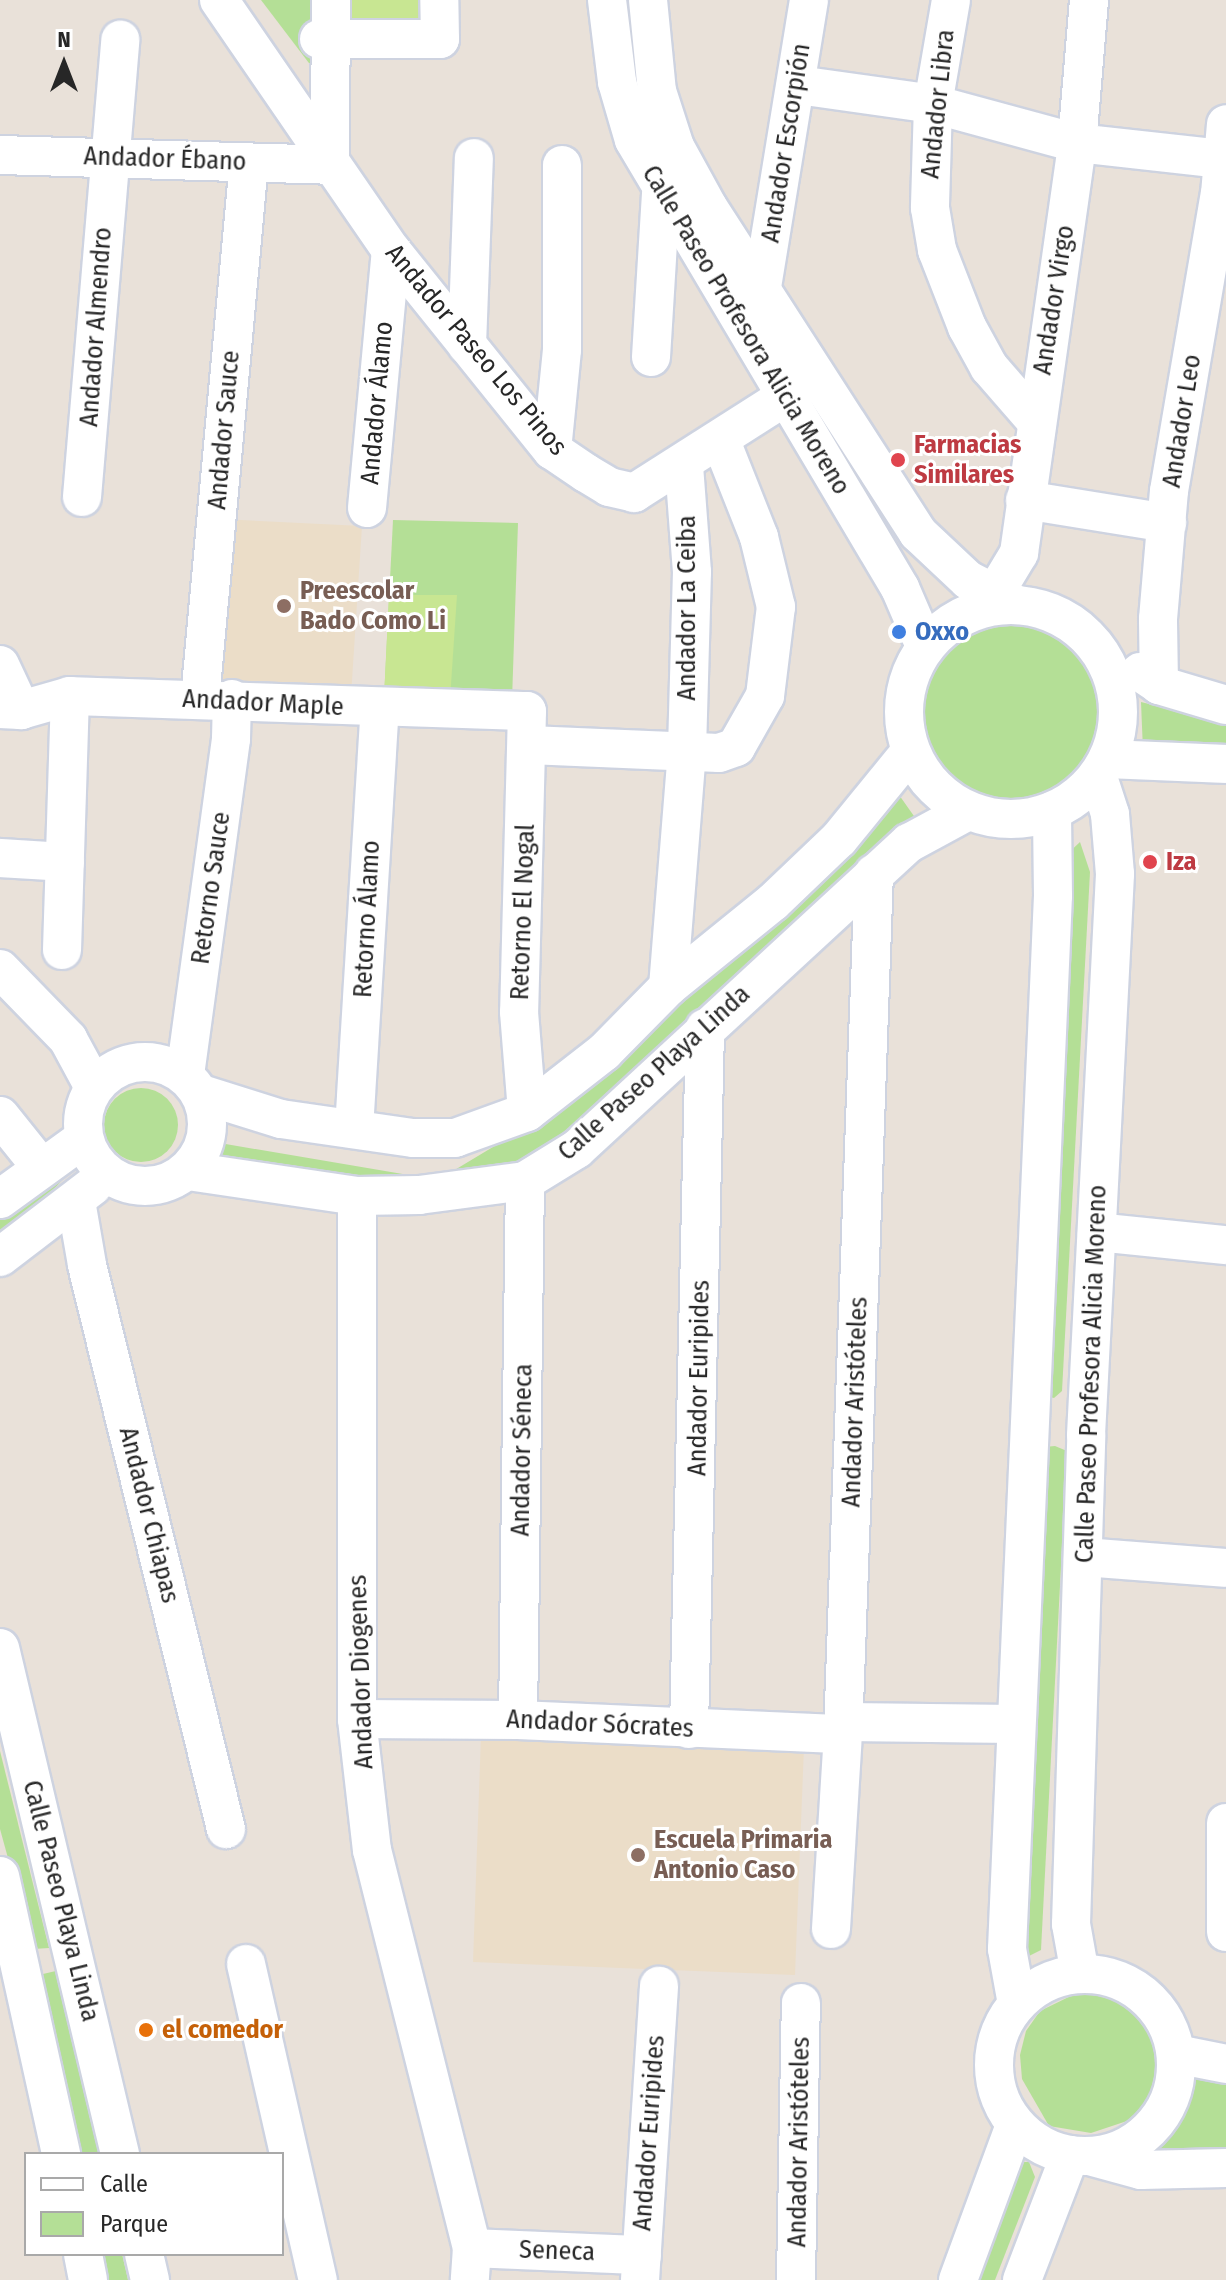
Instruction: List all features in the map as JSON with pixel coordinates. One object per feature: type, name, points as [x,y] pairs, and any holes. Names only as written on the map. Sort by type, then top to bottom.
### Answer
[{"type":"street","name":"Andador Paseo Los Pinos","points":[[219,0],[391,250],[552,450],[609,487],[634,493],[684,465],[801,386]]},
{"type":"street","points":[[330,165],[325,39],[331,0]]},
{"type":"street","points":[[325,39],[440,39],[439,0]]},
{"type":"street","name":"Andador Escorpión","points":[[762,287],[798,85],[809,0]]},
{"type":"street","name":"Andador Libra","points":[[951,0],[933,104],[930,208],[937,250],[967,327],[989,367],[1035,420]]},
{"type":"street","name":"Andador Virgo","points":[[1005,598],[1019,553],[1035,420],[1077,143],[1089,0]]},
{"type":"street","points":[[607,11],[655,4]]},
{"type":"street","name":"Calle Paseo Profesora Alicia Moreno","points":[[655,4],[657,91],[675,147],[708,207],[762,287],[801,386],[900,588],[925,646]]},
{"type":"street","name":"Calle Paseo Profesora Alicia Moreno","points":[[607,11],[634,140],[661,193],[801,386],[918,533],[968,580],[1005,598]]},
{"type":"street","name":"Andador Almendro","points":[[82,497],[120,40]]},
{"type":"street","points":[[798,85],[933,104],[1077,143],[1223,168]]},
{"type":"street","name":"Andador Ébano","points":[[0,155],[330,165]]},
{"type":"street","points":[[467,345],[474,158]]},
{"type":"street","name":"Andador Sauce","points":[[216,699],[249,162]]},
{"type":"street","points":[[552,450],[562,350],[562,165]]},
{"type":"street","name":"Andador Leo","points":[[1159,685],[1158,619],[1167,523],[1223,168]]},
{"type":"street","points":[[651,357],[661,193]]},
{"type":"street","name":"Andador Álamo","points":[[367,508],[391,250]]},
{"type":"street","name":"Andador Maple","points":[[10,710],[70,696],[216,699],[380,709],[719,753],[736,747],[765,696],[776,607],[759,537],[721,441]]},
{"type":"street","name":"Andador La Ceiba","points":[[668,987],[687,750],[692,572],[684,465]]},
{"type":"street","points":[[1025,500],[1167,523]]},
{"type":"street","points":[[1096,645],[1115,680],[1118,707],[1103,768],[1052,811],[1024,819],[968,811],[944,796],[910,752],[903,697],[925,646],[960,618],[1005,598],[1045,610],[1073,623],[1096,645],[1159,685],[1226,705]]},
{"type":"street","points":[[0,665],[10,710]]},
{"type":"street","points":[[62,950],[70,696]]},
{"type":"street","name":"Retorno Sauce","points":[[193,1085],[231,739],[216,699]]},
{"type":"street","name":"Retorno Álamo","points":[[354,1129],[380,709]]},
{"type":"street","name":"Retorno El Nogal","points":[[527,1112],[519,1012],[528,728]]},
{"type":"street","name":"Calle Paseo Playa Linda","points":[[193,1085],[281,1119],[455,1138],[527,1112],[604,1052],[668,987],[839,839],[910,752]]},
{"type":"street","points":[[1103,768],[1226,764]]},
{"type":"street","name":"Calle Paseo Profesora Alicia Moreno","points":[[1080,1974],[1071,1924],[1086,1435],[1115,874],[1103,768]]},
{"type":"street","name":"Calle Paseo Playa Linda","points":[[188,1171],[357,1196],[419,1195],[525,1181],[577,1149],[705,1028],[918,837],[968,811]]},
{"type":"street","points":[[1017,2004],[1007,1949],[1014,1724],[1053,896],[1052,811]]},
{"type":"street","points":[[0,858],[65,862]]},
{"type":"street","name":"Andador Aristóteles","points":[[831,1929],[843,1728],[874,874]]},
{"type":"street","points":[[0,969],[68,1039],[94,1087]]},
{"type":"street","name":"Andador Euripides","points":[[689,1729],[705,1028]]},
{"type":"street","points":[[68,1039],[140,1062],[164,1064],[193,1085],[208,1135],[188,1171],[163,1185],[133,1186],[107,1175],[83,1139],[83,1112],[94,1087],[115,1069],[140,1062]]},
{"type":"street","points":[[0,1116],[41,1167]]},
{"type":"street","points":[[0,1199],[83,1139]]},
{"type":"street","points":[[0,1257],[107,1175]]},
{"type":"street","name":"Andador Séneca","points":[[518,1720],[525,1181]]},
{"type":"street","name":"Andador Diogenes","points":[[357,1196],[357,1719],[372,1850],[471,2264]]},
{"type":"street","name":"Andador Chiapas","points":[[76,1201],[87,1265],[226,1829]]},
{"type":"street","points":[[1097,1232],[1226,1245]]},
{"type":"street","points":[[1028,1433],[1086,1435]]},
{"type":"street","points":[[1083,1557],[1226,1568]]},
{"type":"street","name":"Calle Paseo Playa Linda","points":[[0,1648],[120,2152]]},
{"type":"street","name":"Andador Sócrates","points":[[357,1719],[518,1720],[689,1729],[1014,1724]]},
{"type":"street","points":[[1226,1823],[1226,1932]]},
{"type":"street","name":"Calle Paseo Playa Linda","points":[[0,1876],[61,2152]]},
{"type":"street","points":[[21,1967],[74,1955]]},
{"type":"street","points":[[246,1964],[318,2280]]},
{"type":"street","points":[[1080,2156],[1130,2144],[1148,2132],[1171,2096],[1176,2054],[1156,2007],[1135,1988],[1108,1977],[1080,1974],[1043,1984],[1017,2004],[994,2049],[994,2076],[1015,2125],[1043,2146],[1080,2156],[1141,2170],[1226,2168]]},
{"type":"street","name":"Andador Euripides","points":[[641,2267],[659,1986]]},
{"type":"street","name":"Andador Aristóteles","points":[[796,2280],[801,2003]]},
{"type":"street","points":[[1176,2054],[1226,2064]]},
{"type":"street","points":[[958,2280],[1015,2125]]},
{"type":"street","points":[[1022,2280],[1080,2156]]},
{"type":"street","points":[[83,2256],[88,2280]]},
{"type":"street","points":[[144,2256],[150,2280]]},
{"type":"street","name":"Seneca","points":[[471,2264],[641,2267]]},
{"type":"shaded area","name":"Preescolar Bado Como Li","points":[[221,519],[362,526],[351,696],[203,687]]},
{"type":"shaded area","name":"Escuela Primaria Antonio Caso","points":[[481,1735],[804,1747],[795,1975],[473,1962]]},
{"type":"green space","points":[[261,0],[311,0],[315,71]]},
{"type":"green space","points":[[331,0],[439,0],[440,39],[332,39]]},
{"type":"green space","points":[[393,520],[518,523],[512,700],[384,698]]},
{"type":"green space","points":[[389,595],[457,595],[450,699],[384,698]]},
{"type":"green space","points":[[1015,623],[1050,630],[1079,650],[1099,679],[1106,714],[1099,749],[1079,778],[1050,798],[1015,805],[980,798],[951,778],[931,749],[924,714],[931,679],[951,650],[980,630]]},
{"type":"green space","points":[[1141,702],[1226,723],[1226,760],[1143,751]]},
{"type":"green space","points":[[892,785],[921,826],[520,1170],[461,1188],[203,1166],[214,1142],[438,1180],[558,1108]]},
{"type":"green space","points":[[1080,842],[1090,872],[1062,1391],[1054,1398],[1046,1396],[1062,859]]},
{"type":"green space","points":[[134,1088],[148,1088],[162,1094],[172,1104],[178,1125],[176,1139],[162,1156],[148,1162],[134,1162],[120,1156],[110,1146],[104,1132],[104,1118],[110,1104],[120,1094]]},
{"type":"green space","points":[[56,1163],[64,1178],[22,1225],[0,1240],[0,1210]]},
{"type":"green space","points":[[1055,1446],[1067,1451],[1041,1950],[1021,1960],[1044,1447]]},
{"type":"green space","points":[[0,1751],[49,1948],[33,1949],[0,1829]]},
{"type":"green space","points":[[60,1970],[100,2152],[75,2152],[26,1978]]},
{"type":"green space","points":[[1083,1990],[1130,2002],[1148,2018],[1162,2062],[1159,2084],[1133,2119],[1091,2133],[1049,2126],[1022,2079],[1020,2055],[1026,2031],[1040,2011]]},
{"type":"green space","points":[[1193,2067],[1226,2074],[1226,2152],[1143,2157],[1182,2102]]},
{"type":"green space","points":[[1013,2162],[1029,2162],[1035,2177],[995,2280],[965,2280]]},
{"type":"green space","points":[[98,2256],[122,2256],[128,2280],[104,2280]]},
{"type":"place","name":"Farmacias Similares","points":[[898,460]]},
{"type":"place","name":"Preescolar Bado Como Li","points":[[284,606]]},
{"type":"place","name":"Oxxo","points":[[899,632]]},
{"type":"place","name":"Iza","points":[[1150,862]]},
{"type":"place","name":"Escuela Primaria Antonio Caso","points":[[638,1855]]},
{"type":"place","name":"el comedor","points":[[146,2030]]}]
